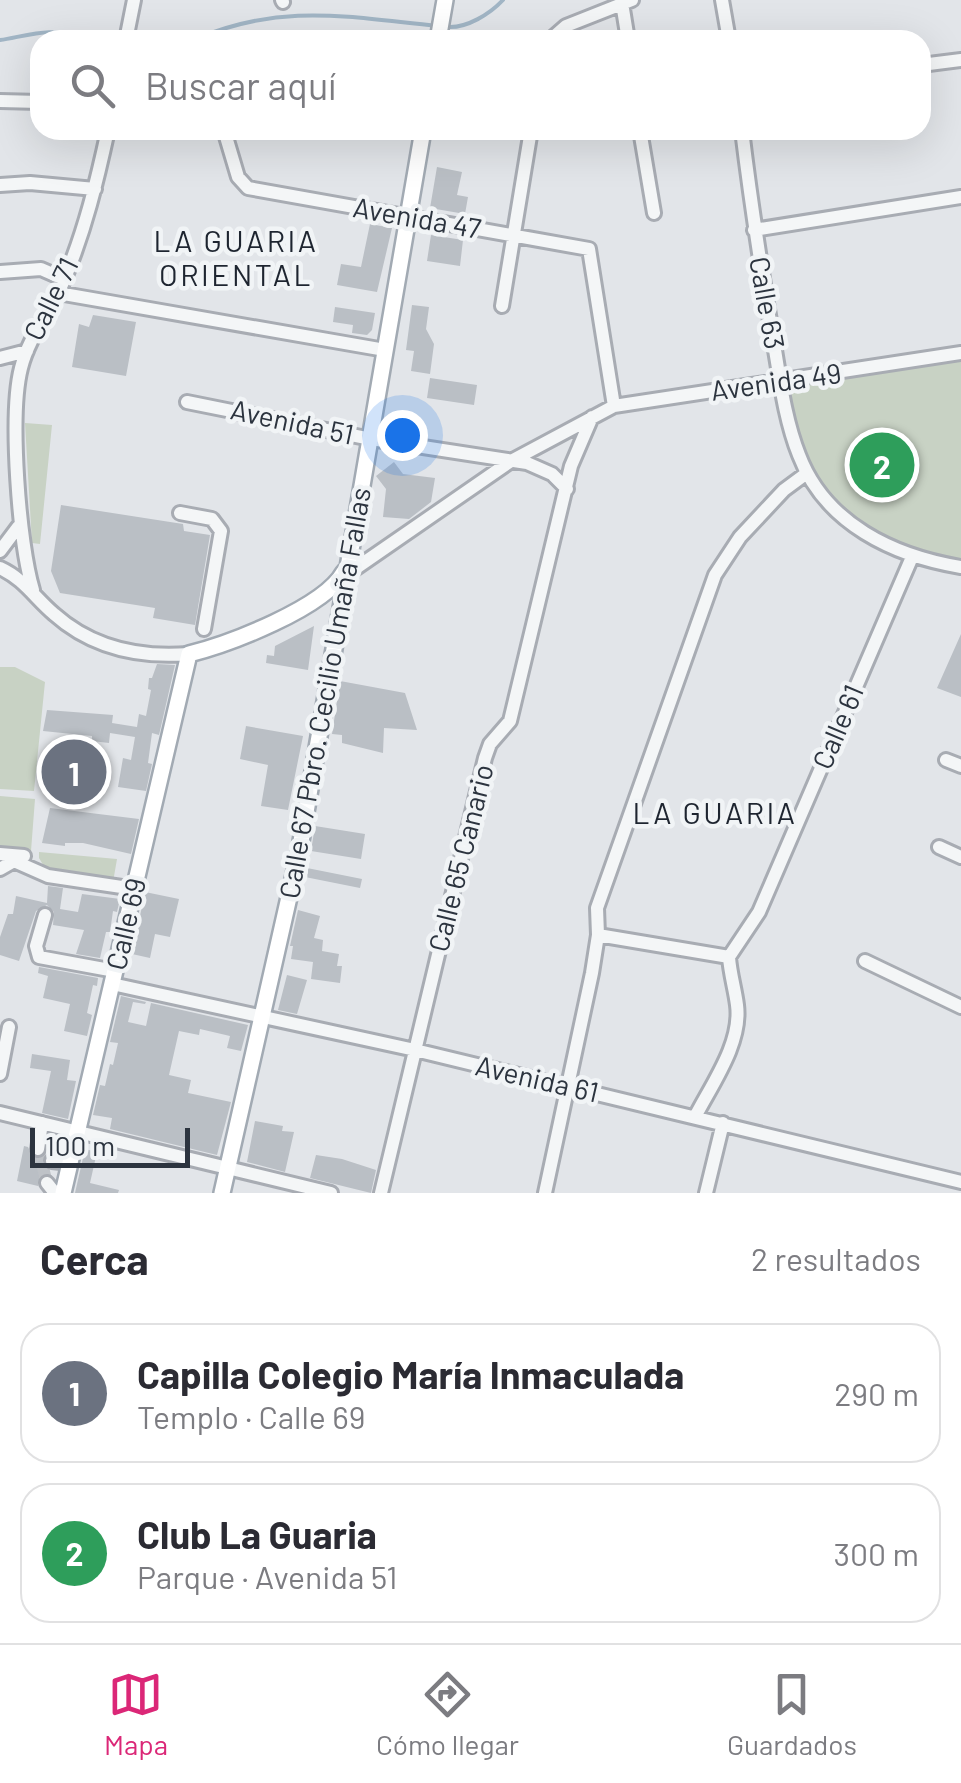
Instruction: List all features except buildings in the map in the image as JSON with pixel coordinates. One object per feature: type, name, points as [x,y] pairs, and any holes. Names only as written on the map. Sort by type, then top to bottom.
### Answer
[{"type":"main road","name":"Calle 67 Pbro. Cecilio Umaña Fallas","points":[[222,1193],[299,853],[421,140]]},
{"type":"main road","points":[[188,654],[251,633],[316,599],[334,586],[348,567]]},
{"type":"main road","points":[[316,599],[332,598],[339,616]]},
{"type":"main road","name":"Calle 69","points":[[55,1190],[70,1163],[188,654]]},
{"type":"street","points":[[128,30],[134,0]]},
{"type":"street","points":[[722,0],[726,30]]},
{"type":"street","points":[[561,30],[627,2],[628,30]]},
{"type":"street","points":[[931,64],[961,60]]},
{"type":"street","points":[[0,101],[30,102]]},
{"type":"street","name":"Calle 71","points":[[33,590],[24,556],[21,520],[17,390],[27,351],[61,286],[95,189],[106,140]]},
{"type":"street","name":"Avenida 47","points":[[227,140],[238,176],[248,188],[586,248],[591,252],[614,406]]},
{"type":"street","points":[[502,306],[529,140]]},
{"type":"street","points":[[642,140],[654,213]]},
{"type":"street","name":"Calle 63","points":[[743,140],[754,230],[781,382],[792,434],[807,473]]},
{"type":"street","points":[[0,185],[30,183],[95,189]]},
{"type":"street","points":[[754,230],[961,197]]},
{"type":"street","points":[[0,272],[40,269],[61,286],[385,350]]},
{"type":"street","points":[[0,358],[27,351]]},
{"type":"street","name":"Avenida 49","points":[[348,567],[511,461],[614,406],[961,353]]},
{"type":"street","name":"Avenida 51","points":[[187,402],[539,467],[567,489]]},
{"type":"street","name":"Calle 65 Canario","points":[[381,1193],[486,758],[490,744],[510,721],[574,454],[592,418]]},
{"type":"street","points":[[545,1193],[598,935],[597,908],[715,575],[740,537],[784,490],[807,473],[838,511],[858,528],[912,557],[961,567]]},
{"type":"street","points":[[180,513],[212,519],[221,532],[204,628]]},
{"type":"street","points":[[0,551],[15,536],[21,520]]},
{"type":"street","name":"Calle 61","points":[[729,957],[759,912],[912,557]]},
{"type":"street","points":[[0,569],[33,590],[50,612],[72,629],[96,642],[144,654],[188,654]]},
{"type":"street","points":[[946,760],[961,766]]},
{"type":"street","points":[[940,847],[961,857]]},
{"type":"street","points":[[0,854],[30,857],[34,868]]},
{"type":"street","points":[[0,869],[14,861],[48,876],[135,889]]},
{"type":"street","name":"Avenida 61","points":[[45,916],[36,946],[39,957],[264,1015],[961,1182]]},
{"type":"street","points":[[598,935],[729,957],[738,1007],[736,1027],[730,1049],[695,1116]]},
{"type":"street","points":[[865,961],[961,1007]]},
{"type":"street","points":[[0,1074],[9,1027]]},
{"type":"street","points":[[0,1113],[331,1193]]},
{"type":"street","points":[[38,1148],[42,1123]]},
{"type":"street","points":[[706,1193],[722,1124]]},
{"type":"street","points":[[52,1161],[70,1163]]},
{"type":"green space","points":[[961,353],[961,567],[875,540],[807,473],[781,382]]},
{"type":"green space","points":[[25,423],[52,425],[40,544],[32,543]]},
{"type":"green space","points":[[0,667],[15,667],[45,682],[34,791],[0,789]]},
{"type":"green space","points":[[0,796],[35,799],[31,851],[0,849]]},
{"type":"green space","points":[[39,852],[117,859],[113,882],[48,873]]},
{"type":"waterway","points":[[448,27],[478,19],[503,0]]},
{"type":"waterway","points":[[220,30],[285,16],[314,15],[438,26]]},
{"type":"waterway","points":[[0,40],[30,34]]},
{"type":"tunnel","points":[[38,1149],[47,1183]]},
{"type":"place","name":"Club La Guaria","points":[[882,465]]},
{"type":"place","name":"Capilla Colegio María Inmaculada","points":[[74,772]]},
{"type":"district","name":"LA GUARIA ORIENTAL","points":[[236,259]]},
{"type":"district","name":"LA GUARIA","points":[[715,814]]}]
